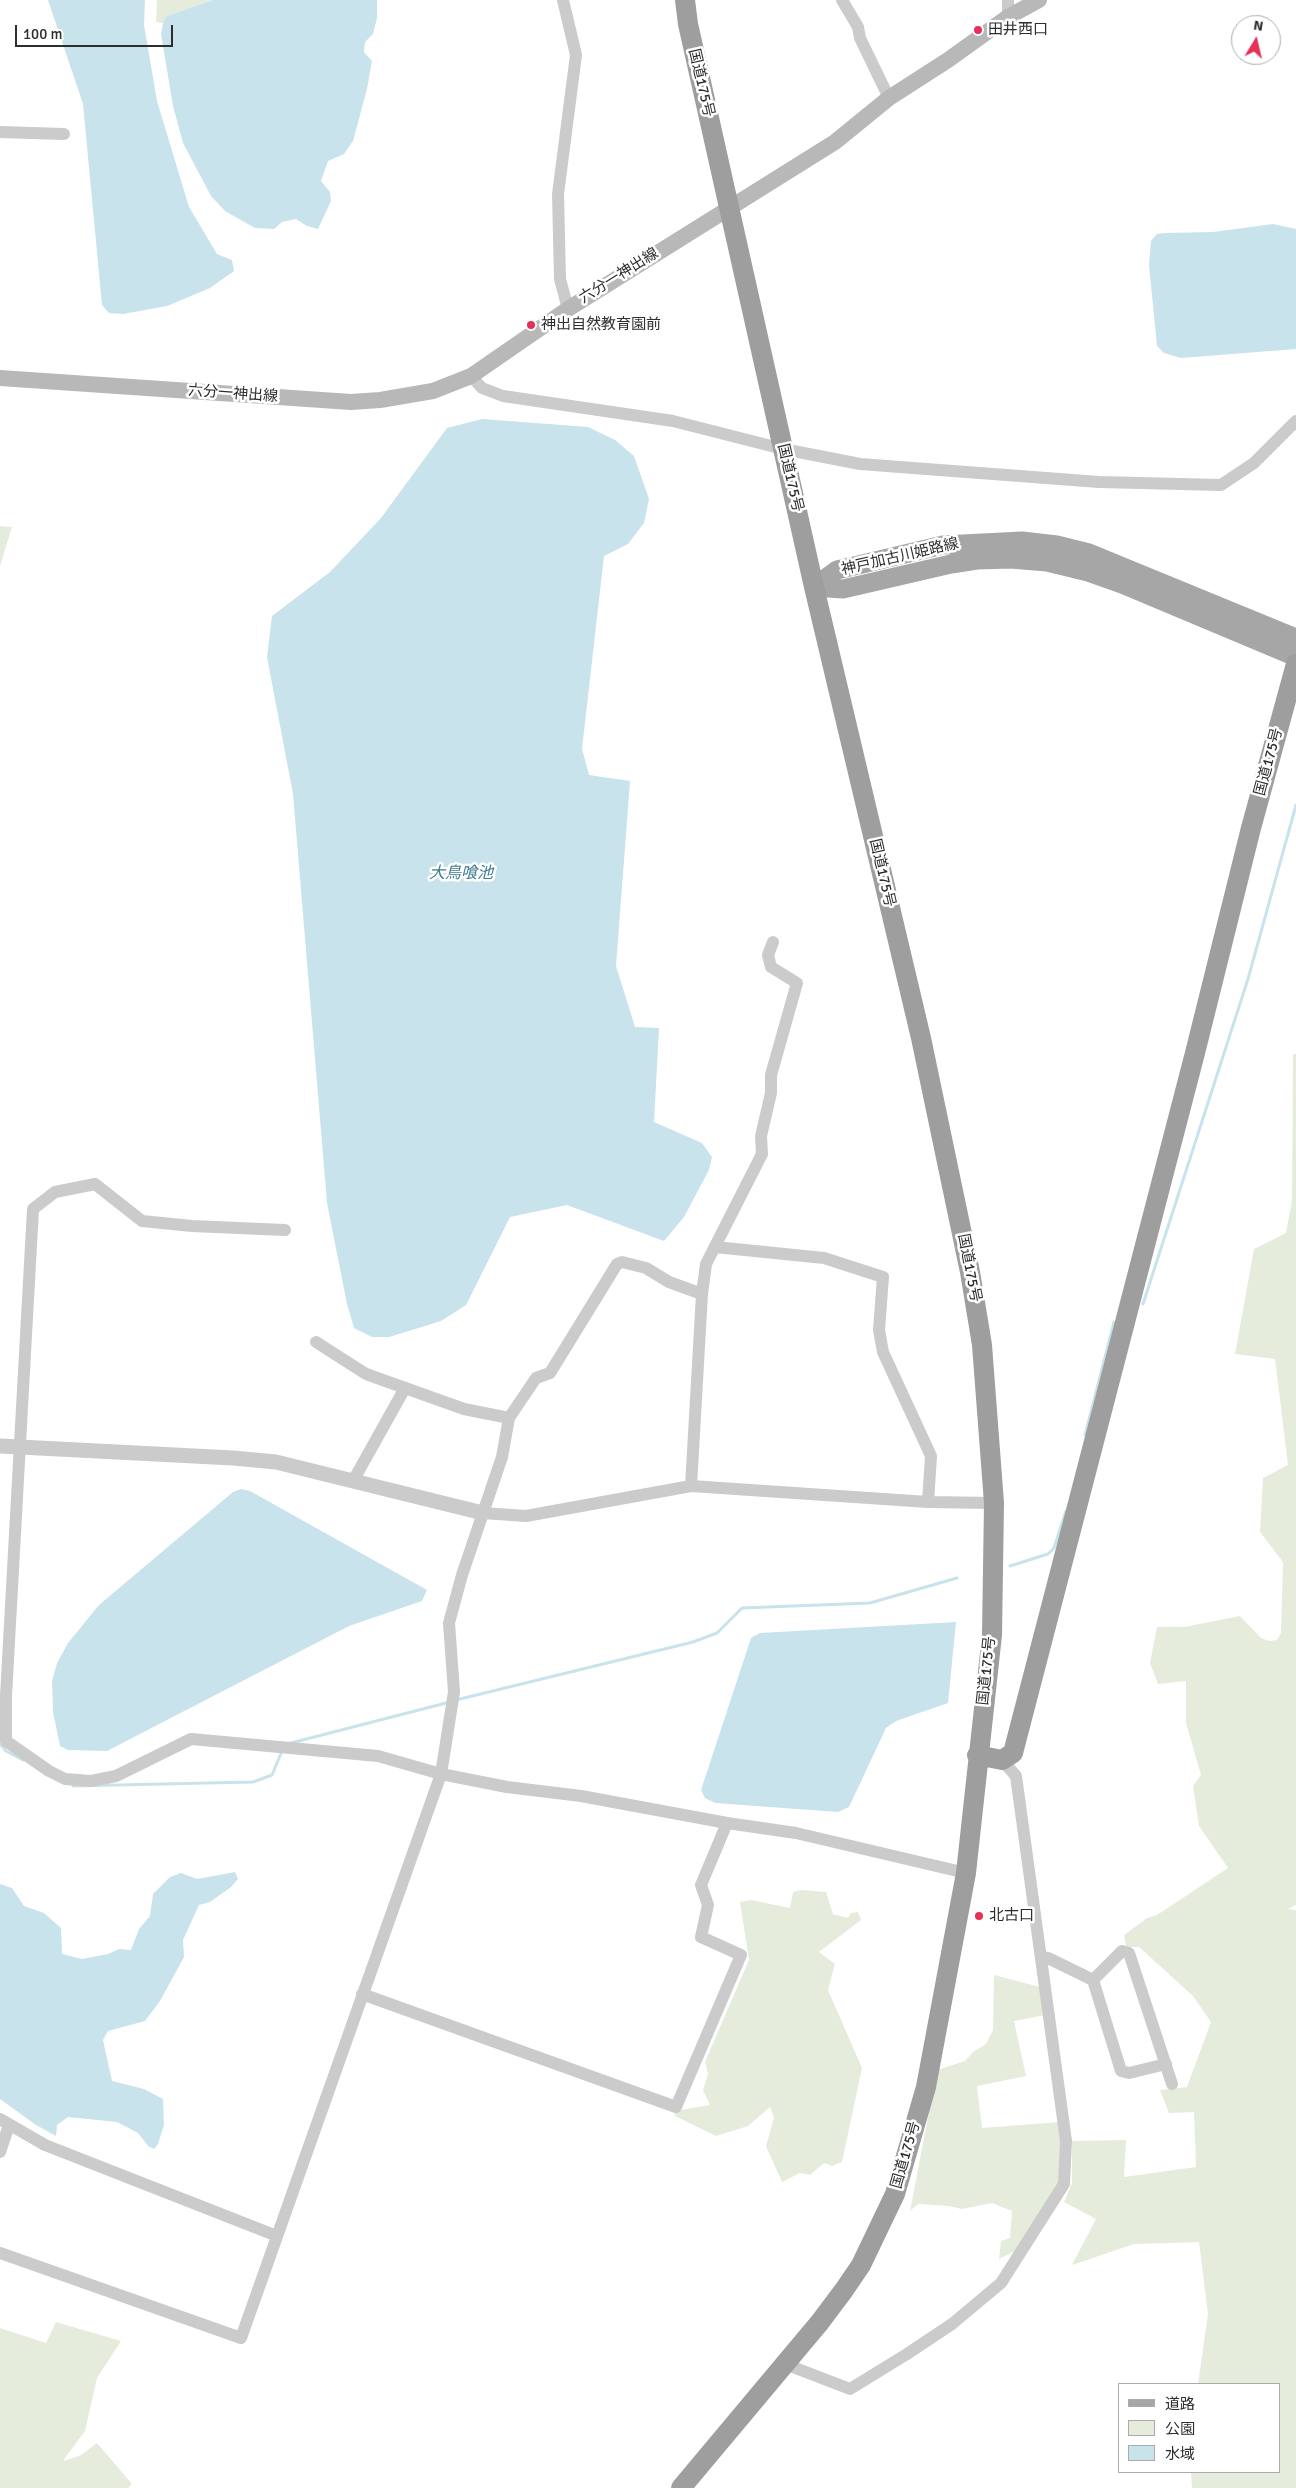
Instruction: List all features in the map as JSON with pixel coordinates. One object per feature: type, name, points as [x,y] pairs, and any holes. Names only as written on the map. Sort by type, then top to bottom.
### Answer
[{"type":"highway","name":"国道175号","points":[[681,2488],[820,2322],[861,2265],[896,2194],[926,2087],[966,1873],[977,1755],[992,1635],[994,1503],[982,1345],[970,1272],[919,1029],[814,587],[685,0]]},
{"type":"highway","name":"国道175号","points":[[1002,1760],[1013,1753],[1127,1307],[1195,1053],[1251,828],[1296,664]]},
{"type":"highway","points":[[977,1755],[1002,1760]]},
{"type":"main road","name":"六分一神出線","points":[[0,378],[351,402],[406,397],[433,391],[471,376],[568,309],[729,206],[835,142],[889,98],[948,60],[1008,17],[1040,0]]},
{"type":"main road","name":"神戸加古川姫路線","points":[[814,587],[837,570],[943,545],[984,541],[1022,541],[1057,545],[1108,559],[1296,638]]},
{"type":"main road","name":"神戸加古川姫路線","points":[[814,587],[843,589],[951,564],[977,560],[1011,559],[1047,562],[1088,572],[1122,584],[1296,657]]},
{"type":"street","points":[[562,0],[576,55],[558,194],[560,279],[568,309]]},
{"type":"street","points":[[842,0],[858,27],[860,38],[889,98]]},
{"type":"street","points":[[1008,0],[1008,17]]},
{"type":"street","points":[[0,132],[64,134]]},
{"type":"street","points":[[471,376],[482,388],[503,396],[673,421],[783,449],[860,464],[1099,482],[1221,485],[1254,463],[1296,421]]},
{"type":"street","points":[[691,1486],[702,1294],[706,1264],[762,1154],[761,1136],[770,1093],[771,1075],[797,983],[771,967],[768,955],[772,942]]},
{"type":"street","points":[[285,1230],[192,1226],[142,1221],[95,1184],[55,1192],[33,1209],[21,1448],[3,1696],[3,1742],[65,1779],[91,1781],[116,1776],[192,1739],[378,1756],[441,1774],[507,1787],[581,1796],[727,1823],[796,1833],[966,1873]]},
{"type":"street","points":[[715,1247],[824,1258],[884,1277],[879,1330],[883,1352],[931,1456],[928,1502]]},
{"type":"street","points":[[0,2253],[241,2338],[441,1774],[454,1692],[449,1623],[462,1575],[502,1457],[510,1418],[536,1378],[550,1373],[617,1264],[622,1262],[646,1268],[669,1282],[702,1294]]},
{"type":"street","points":[[316,1342],[366,1374],[464,1409],[510,1418]]},
{"type":"street","points":[[353,1481],[405,1388]]},
{"type":"street","points":[[0,1446],[276,1462],[483,1513],[526,1516],[691,1486],[928,1502],[994,1503]]},
{"type":"street","points":[[785,2364],[850,2389],[952,2324],[1001,2283],[1057,2198],[1064,2184],[1066,2141],[1016,1776],[1002,1760]]},
{"type":"street","points":[[362,1994],[676,2108],[741,1955],[701,1937],[708,1905],[701,1885],[727,1823]]},
{"type":"street","points":[[1093,1980],[1122,1951],[1129,1953],[1172,2084]]},
{"type":"street","points":[[1041,1957],[1048,1958],[1093,1980],[1121,2071],[1129,2073],[1166,2064]]},
{"type":"street","points":[[0,2152],[5,2122],[45,2145],[278,2236]]},
{"type":"green space","points":[[157,0],[213,0],[168,16],[163,23],[156,22]]},
{"type":"green space","points":[[0,526],[12,527],[0,566]]},
{"type":"green space","points":[[1293,1054],[1296,1054],[1296,1905],[1288,1909],[1296,1910],[1296,2488],[1192,2488],[1191,2473],[1281,2473],[1281,2383],[1198,2383],[1208,2314],[1199,2242],[1134,2244],[1072,2265],[1096,2219],[1064,2202],[1072,2183],[1072,2141],[1126,2140],[1124,2177],[1196,2167],[1194,2112],[1169,2113],[1160,2090],[1187,2087],[1211,2022],[1193,1996],[1139,1947],[1126,1947],[1124,1935],[1147,1918],[1157,1915],[1228,1868],[1199,1826],[1193,1786],[1201,1775],[1186,1723],[1186,1681],[1158,1684],[1150,1663],[1157,1627],[1184,1627],[1240,1616],[1261,1638],[1269,1641],[1277,1640],[1281,1633],[1283,1562],[1260,1532],[1263,1478],[1288,1465],[1275,1359],[1235,1354],[1254,1249],[1286,1233],[1292,1200]]},
{"type":"green space","points":[[801,1890],[826,1892],[833,1914],[848,1918],[851,1913],[858,1912],[861,1920],[819,1952],[835,1964],[828,1990],[862,2068],[842,2162],[832,2166],[824,2163],[810,2175],[800,2173],[782,2182],[766,2146],[774,2118],[770,2107],[748,2126],[716,2136],[675,2116],[675,2111],[710,2105],[703,2090],[708,2074],[705,2062],[749,1960],[740,1902],[751,1900],[790,1908],[793,1892]]},
{"type":"green space","points":[[994,1975],[1040,1987],[1045,2015],[1014,2021],[1026,2076],[977,2086],[982,2128],[1060,2122],[1061,2183],[1021,2248],[999,2259],[1001,2241],[1010,2238],[1012,2211],[992,2203],[962,2209],[918,2204],[910,2211],[937,2070],[965,2061],[973,2052],[986,2044],[993,2030]]},
{"type":"green space","points":[[56,2322],[121,2341],[97,2378],[85,2431],[64,2461],[81,2455],[97,2443],[132,2484],[128,2488],[0,2488],[0,2328],[46,2343]]},
{"type":"water","points":[[48,0],[145,0],[144,25],[157,101],[189,207],[217,254],[232,260],[234,271],[210,288],[167,306],[123,314],[109,313],[102,305],[83,104]]},
{"type":"water","points":[[213,0],[377,0],[377,18],[373,34],[365,42],[364,52],[372,61],[367,89],[353,141],[344,154],[328,161],[321,181],[330,192],[331,201],[318,229],[307,226],[296,219],[282,222],[274,229],[255,228],[225,211],[211,196],[183,143],[173,106],[161,34],[163,23],[167,16]]},
{"type":"water","points":[[1273,224],[1296,229],[1296,349],[1181,358],[1164,353],[1157,346],[1149,265],[1151,241],[1157,234],[1213,232]]},
{"type":"water","name":"大鳥喰池","points":[[482,419],[588,427],[615,440],[634,456],[649,499],[644,523],[628,544],[604,556],[582,749],[589,775],[630,781],[616,966],[635,1027],[659,1028],[654,1122],[702,1143],[712,1157],[709,1170],[684,1217],[664,1241],[567,1205],[510,1217],[466,1305],[441,1321],[389,1337],[372,1337],[354,1328],[347,1304],[327,1203],[293,794],[267,657],[272,616],[330,572],[381,518],[447,428]]},
{"type":"water","points":[[241,1489],[250,1491],[427,1590],[422,1601],[349,1626],[107,1751],[68,1750],[60,1746],[53,1712],[52,1681],[57,1663],[68,1643],[99,1605],[233,1492]]},
{"type":"water","points":[[956,1622],[948,1703],[896,1721],[886,1728],[849,1807],[838,1812],[715,1803],[705,1798],[701,1790],[751,1638],[760,1633]]},
{"type":"water","points":[[235,1872],[238,1879],[231,1887],[210,1902],[199,1905],[183,1940],[184,1957],[160,2001],[145,2021],[108,2031],[103,2040],[112,2081],[144,2089],[163,2099],[164,2125],[158,2144],[154,2149],[148,2146],[138,2133],[117,2122],[68,2117],[57,2125],[56,2136],[36,2125],[0,2099],[0,1884],[12,1888],[24,1906],[44,1913],[61,1928],[62,1954],[82,1959],[108,1954],[119,1949],[131,1950],[139,1929],[150,1916],[153,1894],[170,1877],[181,1873],[197,1879]]},
{"type":"waterway","points":[[1143,1304],[1248,979],[1296,805]]},
{"type":"waterway","points":[[1085,1435],[1114,1322]]},
{"type":"waterway","points":[[1010,1566],[1048,1554],[1054,1548],[1066,1511]]},
{"type":"waterway","points":[[456,1700],[693,1642],[717,1633],[742,1608],[870,1603],[957,1578]]},
{"type":"waterway","points":[[287,1744],[450,1702]]},
{"type":"waterway","points":[[0,1744],[6,1751],[23,1760]]},
{"type":"waterway","points":[[73,1786],[253,1782],[272,1775],[282,1751]]},
{"type":"place","name":"田井西口","points":[[978,30]]},
{"type":"place","name":"神出自然教育園前","points":[[531,325]]},
{"type":"place","name":"北古口","points":[[979,1916]]}]
